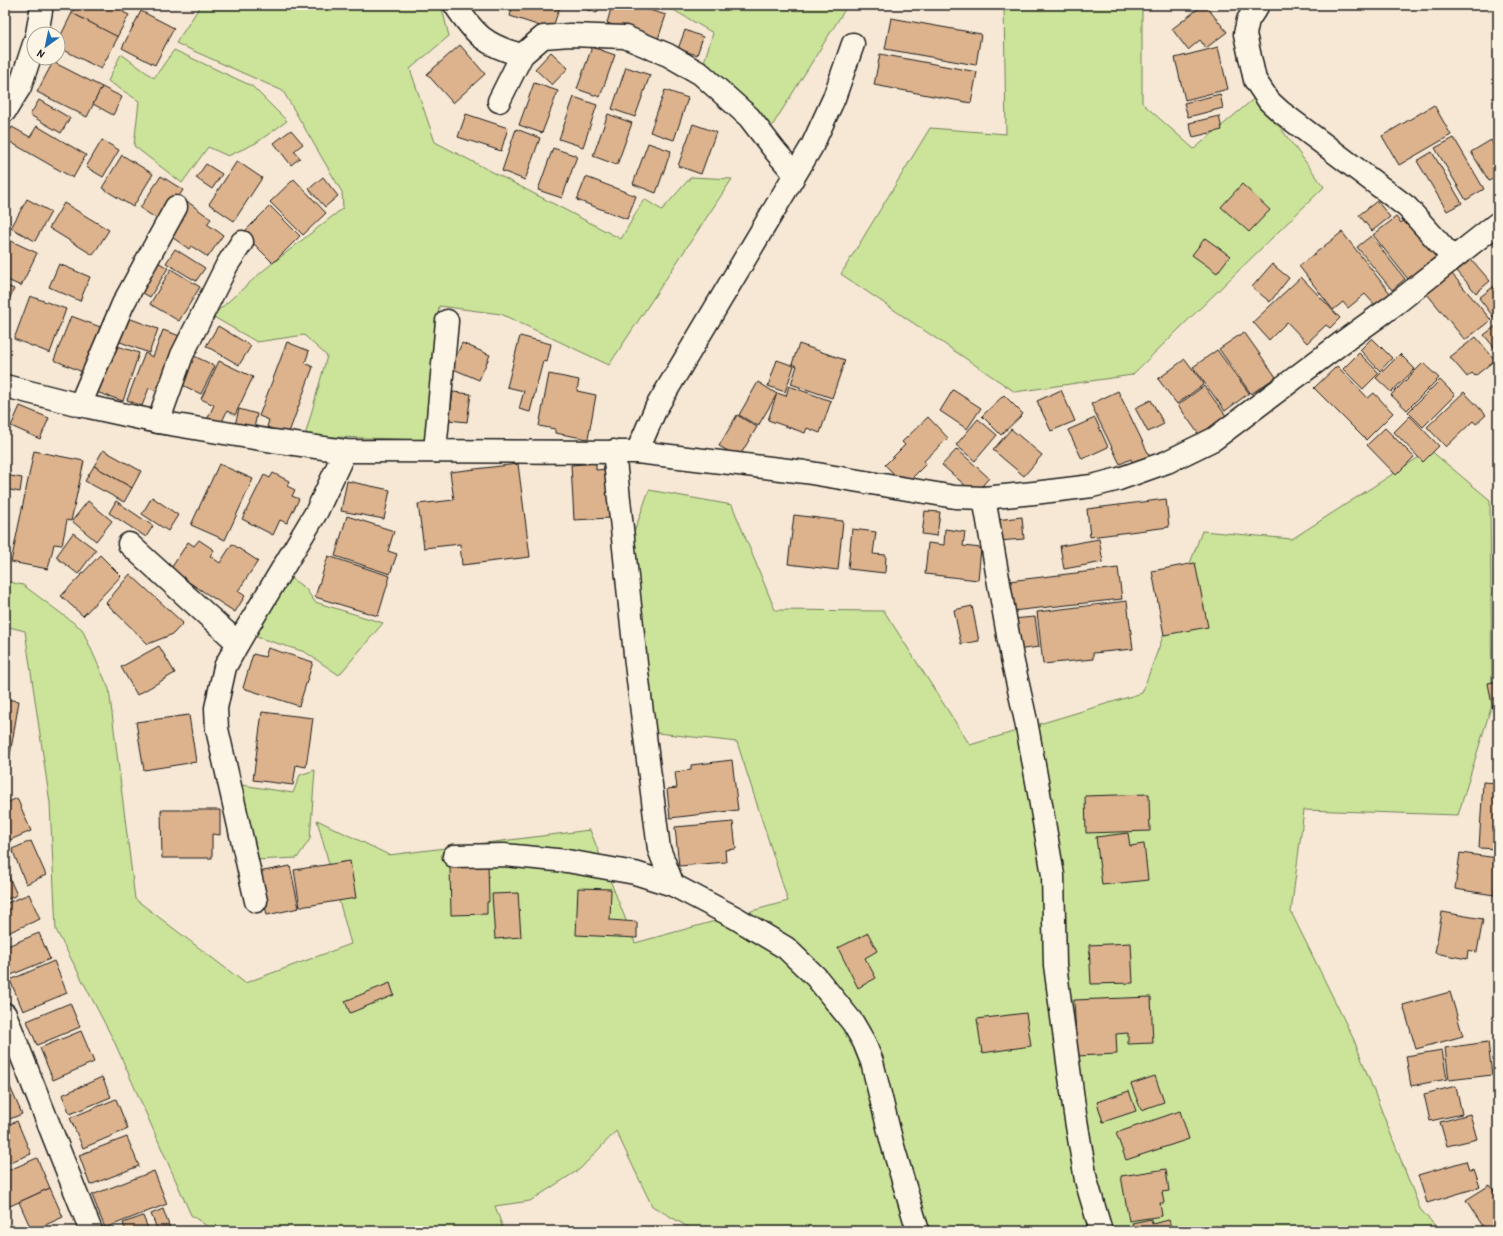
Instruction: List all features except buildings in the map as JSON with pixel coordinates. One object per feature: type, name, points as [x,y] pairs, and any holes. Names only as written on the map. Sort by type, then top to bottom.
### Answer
[{"type":"street","points":[[38,26],[42,5]]},
{"type":"street","points":[[455,5],[470,26],[485,40],[502,50],[522,55]]},
{"type":"street","points":[[1258,5],[1248,20],[1245,34],[1255,80],[1268,100],[1281,112],[1407,207],[1453,258]]},
{"type":"street","points":[[499,101],[522,55],[543,37],[570,35],[625,37],[668,55],[701,74],[749,117],[795,174]]},
{"type":"street","points":[[637,452],[656,408],[812,146],[834,98],[853,44]]},
{"type":"street","points":[[5,111],[20,87],[27,66]]},
{"type":"street","points":[[80,405],[123,304],[176,207]]},
{"type":"street","points":[[5,386],[80,405],[158,422],[273,441],[346,451],[637,452],[805,472],[955,497],[984,498],[1092,486],[1119,479],[1167,462],[1214,438],[1394,305],[1498,223]]},
{"type":"street","points":[[158,422],[182,355],[227,265],[242,242]]},
{"type":"street","points":[[435,451],[447,321]]},
{"type":"street","points":[[256,901],[217,729],[216,708],[225,667],[317,511],[346,451]]},
{"type":"street","points":[[614,451],[636,664],[659,849],[673,885]]},
{"type":"street","points":[[984,498],[1012,658],[1037,780],[1053,875],[1055,965],[1075,1114],[1086,1180],[1101,1231]]},
{"type":"street","points":[[129,544],[238,644]]},
{"type":"street","points":[[454,856],[504,855],[567,862],[635,874],[673,885],[736,918],[786,948],[816,977],[853,1023],[864,1042],[872,1062],[892,1144],[918,1231]]},
{"type":"street","points":[[5,1014],[91,1231]]},
{"type":"green space","points":[[201,5],[441,5],[449,36],[410,69],[435,142],[621,239],[644,199],[662,210],[691,177],[732,179],[609,365],[501,314],[439,306],[426,440],[305,436],[327,356],[304,335],[257,342],[212,316],[264,270],[343,208],[342,192],[283,91],[176,43]]},
{"type":"green space","points":[[665,5],[847,6],[769,131],[704,62],[713,33]]},
{"type":"green space","points":[[1004,5],[1142,5],[1142,103],[1194,149],[1257,96],[1324,187],[1132,375],[1015,392],[841,274],[930,128],[1006,134]]},
{"type":"green space","points":[[174,50],[252,86],[287,121],[256,143],[228,156],[208,147],[182,183],[134,146],[139,101],[108,81],[121,54],[154,78]]},
{"type":"green space","points":[[1430,450],[1490,500],[1492,704],[1458,815],[1304,810],[1291,912],[1354,1040],[1420,1209],[1440,1231],[695,1231],[652,1206],[616,1131],[580,1169],[530,1201],[495,1206],[504,1231],[214,1231],[191,1215],[114,1041],[56,930],[50,803],[25,631],[5,626],[5,581],[23,585],[82,629],[109,689],[135,899],[245,983],[351,944],[317,820],[389,855],[590,830],[635,943],[788,901],[737,742],[649,732],[625,558],[649,490],[732,505],[775,610],[884,611],[970,745],[1142,693],[1202,531],[1292,539]]},
{"type":"green space","points":[[286,575],[305,588],[315,602],[383,623],[339,675],[305,652],[250,635]]},
{"type":"green space","points":[[315,770],[310,839],[297,858],[255,860],[242,785],[293,793],[300,775]]}]
